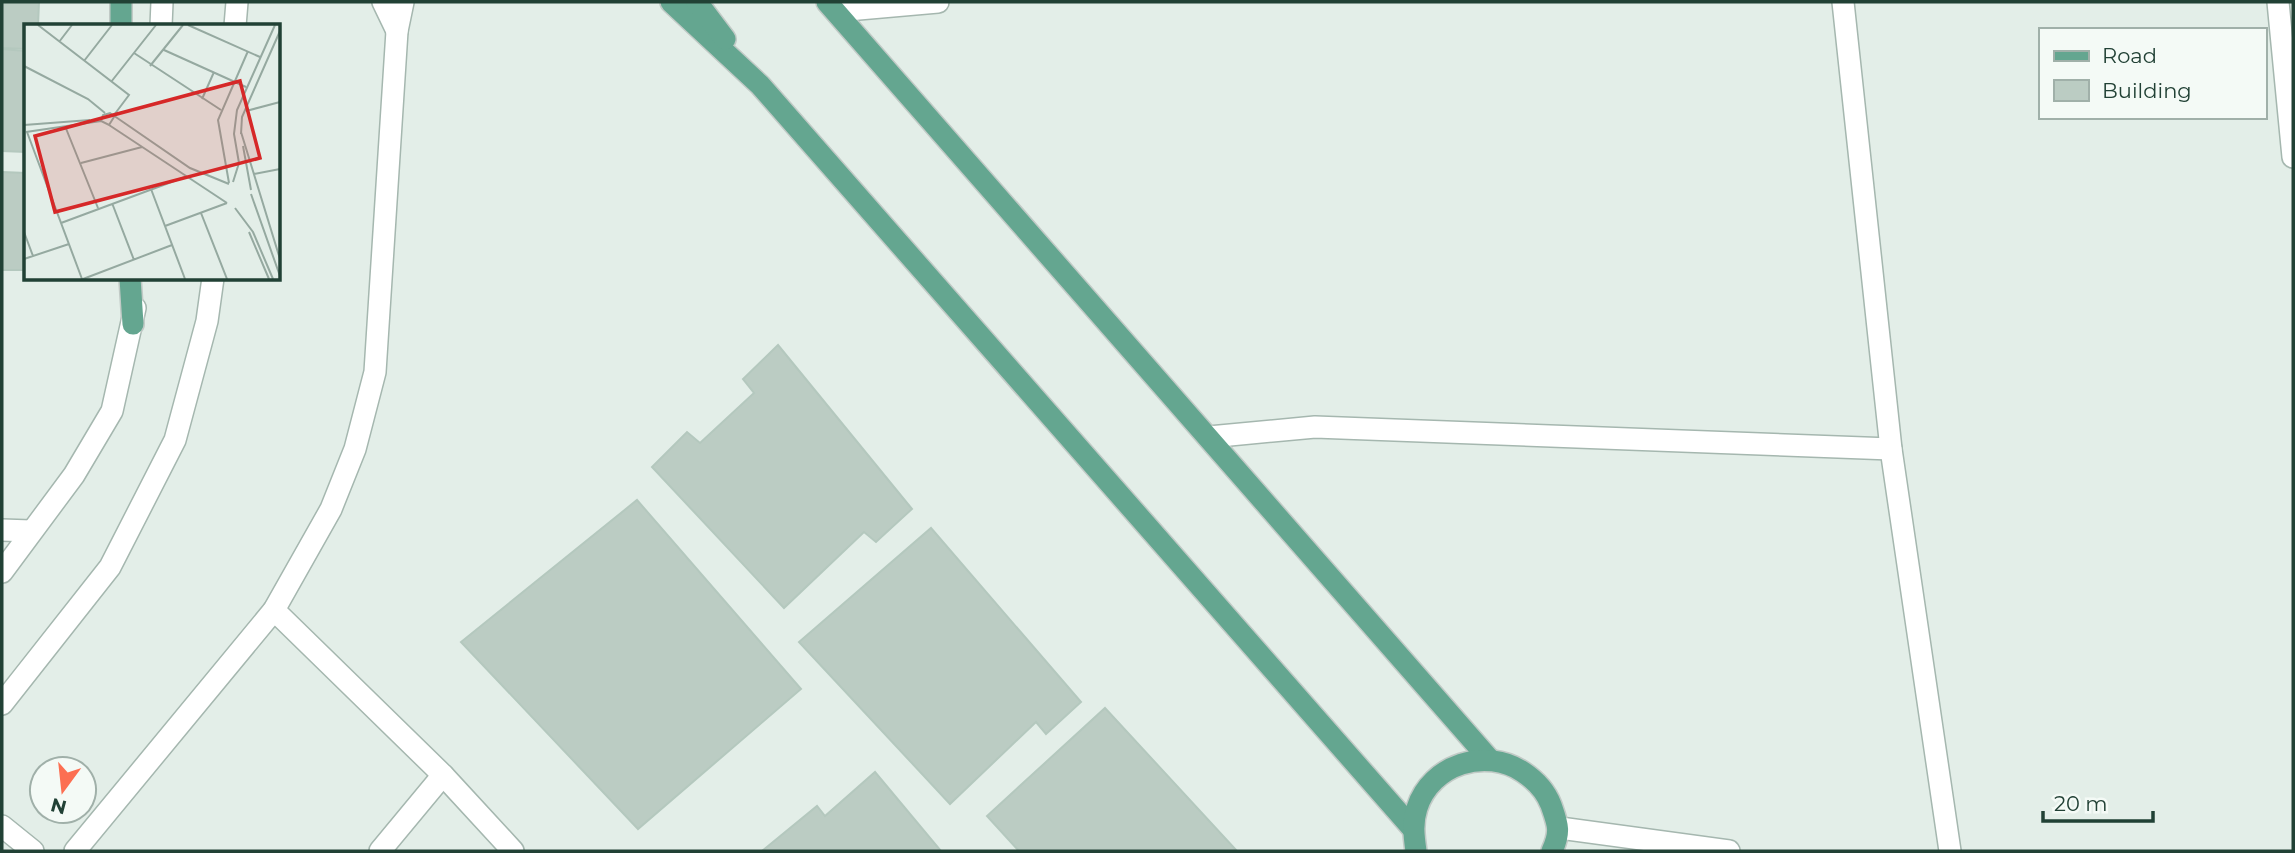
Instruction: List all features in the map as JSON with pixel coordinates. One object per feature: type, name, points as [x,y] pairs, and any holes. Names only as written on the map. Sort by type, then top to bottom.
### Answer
[{"type":"main road","points":[[121,2],[121,24]]},
{"type":"main road","points":[[671,2],[760,85]]},
{"type":"main road","points":[[697,2],[760,85],[1413,829]]},
{"type":"main road","points":[[830,5],[1490,760]]},
{"type":"main road","points":[[130,280],[133,324]]},
{"type":"main road","points":[[1416,851],[1413,829],[1417,808],[1427,788],[1443,773],[1465,762],[1490,760],[1514,766],[1534,780],[1549,799],[1560,828],[1552,851]]},
{"type":"street","points":[[161,24],[162,2]]},
{"type":"street","points":[[235,24],[237,2]]},
{"type":"street","points":[[383,2],[397,31]]},
{"type":"street","points":[[75,851],[274,610],[331,509],[355,449],[375,372],[397,31],[403,2]]},
{"type":"street","points":[[830,5],[938,2]]},
{"type":"street","points":[[1843,2],[1891,449],[1950,851]]},
{"type":"street","points":[[2278,2],[2293,157]]},
{"type":"street","points":[[2,572],[74,475],[112,411],[133,324],[139,280]]},
{"type":"street","points":[[2,704],[110,567],[175,440],[207,321],[213,280]]},
{"type":"street","points":[[1209,437],[1315,427],[1891,449]]},
{"type":"street","points":[[2,530],[31,531]]},
{"type":"street","points":[[274,610],[443,775],[513,851]]},
{"type":"street","points":[[380,851],[443,775]]},
{"type":"street","points":[[2,826],[33,851]]},
{"type":"street","points":[[1560,828],[1627,851]]},
{"type":"street","points":[[1560,828],[1730,851]]},
{"type":"building","points":[[2,2],[39,2],[38,24],[24,24],[24,49],[2,48]]},
{"type":"building","points":[[2,49],[24,51],[24,152],[2,151]]},
{"type":"building","points":[[2,172],[24,173],[24,270],[2,270]]},
{"type":"building","points":[[778,345],[912,509],[876,542],[864,532],[784,608],[652,467],[687,432],[700,443],[754,393],[743,379]]},
{"type":"building","points":[[637,500],[801,689],[638,829],[461,642]]},
{"type":"building","points":[[931,528],[1081,702],[1046,734],[1036,722],[950,804],[799,642]]},
{"type":"building","points":[[1105,708],[1237,851],[1019,851],[987,816]]},
{"type":"building","points":[[875,772],[941,851],[762,851],[817,806],[825,816]]}]
